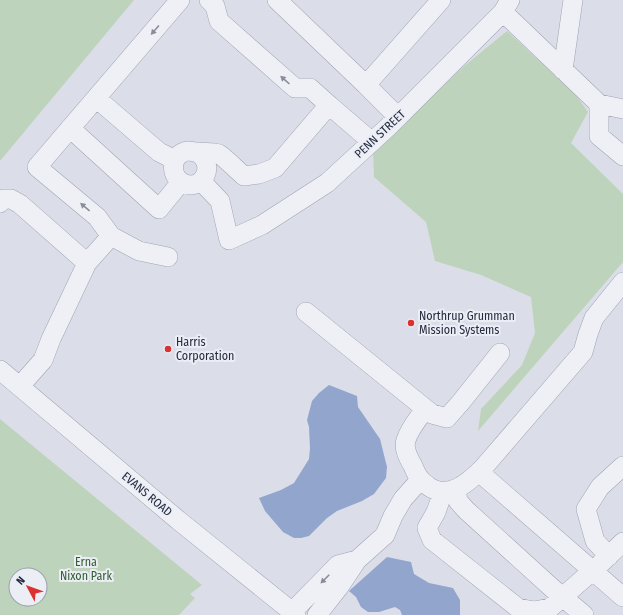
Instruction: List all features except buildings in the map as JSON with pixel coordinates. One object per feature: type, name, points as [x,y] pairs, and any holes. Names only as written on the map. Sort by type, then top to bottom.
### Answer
[{"type":"street","points":[[168,257],[139,251],[111,236],[97,217],[37,167],[180,0]]},
{"type":"street","points":[[209,0],[215,6],[219,21],[294,88],[310,88],[372,142]]},
{"type":"street","points":[[277,0],[398,117]]},
{"type":"street","points":[[366,85],[441,0]]},
{"type":"street","points":[[563,70],[573,0]]},
{"type":"street","points":[[506,6],[563,70],[599,104],[623,108]]},
{"type":"street","name":"PENN STREET","points":[[201,181],[220,200],[229,240],[262,225],[327,183],[398,117],[506,6]]},
{"type":"street","points":[[96,98],[159,152],[175,160]]},
{"type":"street","points":[[599,104],[598,136],[623,156]]},
{"type":"street","points":[[198,153],[219,154],[244,176],[259,174],[274,168],[329,105]]},
{"type":"street","points":[[70,128],[158,209],[181,182]]},
{"type":"street","points":[[194,151],[198,153],[204,157],[206,162],[207,167],[204,178],[195,184],[184,184],[176,176],[174,171],[175,160],[183,152],[194,151]]},
{"type":"street","points":[[0,203],[3,199],[11,198],[20,204],[87,263]]},
{"type":"street","points":[[20,386],[43,360],[51,339],[87,263],[111,236]]},
{"type":"street","points":[[425,409],[411,428],[405,442],[406,451],[420,480],[434,490],[449,491],[470,481],[479,472],[583,352],[594,318],[623,282]]},
{"type":"street","points":[[306,312],[425,409],[432,414],[447,418],[500,353]]},
{"type":"street","name":"EVANS ROAD","points":[[0,370],[178,520],[294,614]]},
{"type":"street","points":[[609,556],[595,541],[586,509],[600,487],[623,466]]},
{"type":"street","points":[[479,472],[623,597]]},
{"type":"street","points":[[317,615],[339,587],[357,560],[385,535],[393,516],[403,500],[420,480]]},
{"type":"street","points":[[449,491],[427,528],[432,540],[518,608],[534,611],[550,608],[593,571],[623,542]]},
{"type":"street","points":[[449,491],[466,510],[584,615]]},
{"type":"street","points":[[294,614],[338,566],[357,560]]},
{"type":"green space","points":[[0,0],[134,0],[0,161]]},
{"type":"green space","points":[[507,31],[576,95],[588,112],[571,143],[623,194],[623,262],[478,431],[481,409],[522,365],[535,333],[531,297],[481,275],[435,261],[426,222],[374,177],[373,152],[463,67]]},
{"type":"green space","name":"Erna Nixon Park","points":[[0,419],[202,585],[190,594],[195,598],[179,615],[0,615]]},
{"type":"water","points":[[329,385],[357,396],[358,407],[380,439],[387,467],[386,478],[374,494],[362,501],[337,511],[327,518],[309,536],[294,538],[283,532],[265,511],[259,498],[281,490],[294,483],[309,459],[309,427],[307,420],[312,401]]},
{"type":"water","points":[[387,557],[411,562],[414,574],[429,583],[453,588],[460,600],[460,615],[402,615],[400,610],[395,607],[379,612],[368,612],[361,607],[356,597],[349,591]]},
{"type":"place","name":"Northrup Grumman Mission Systems","points":[[411,323]]},
{"type":"place","name":"Harris Corporation","points":[[168,349]]}]
